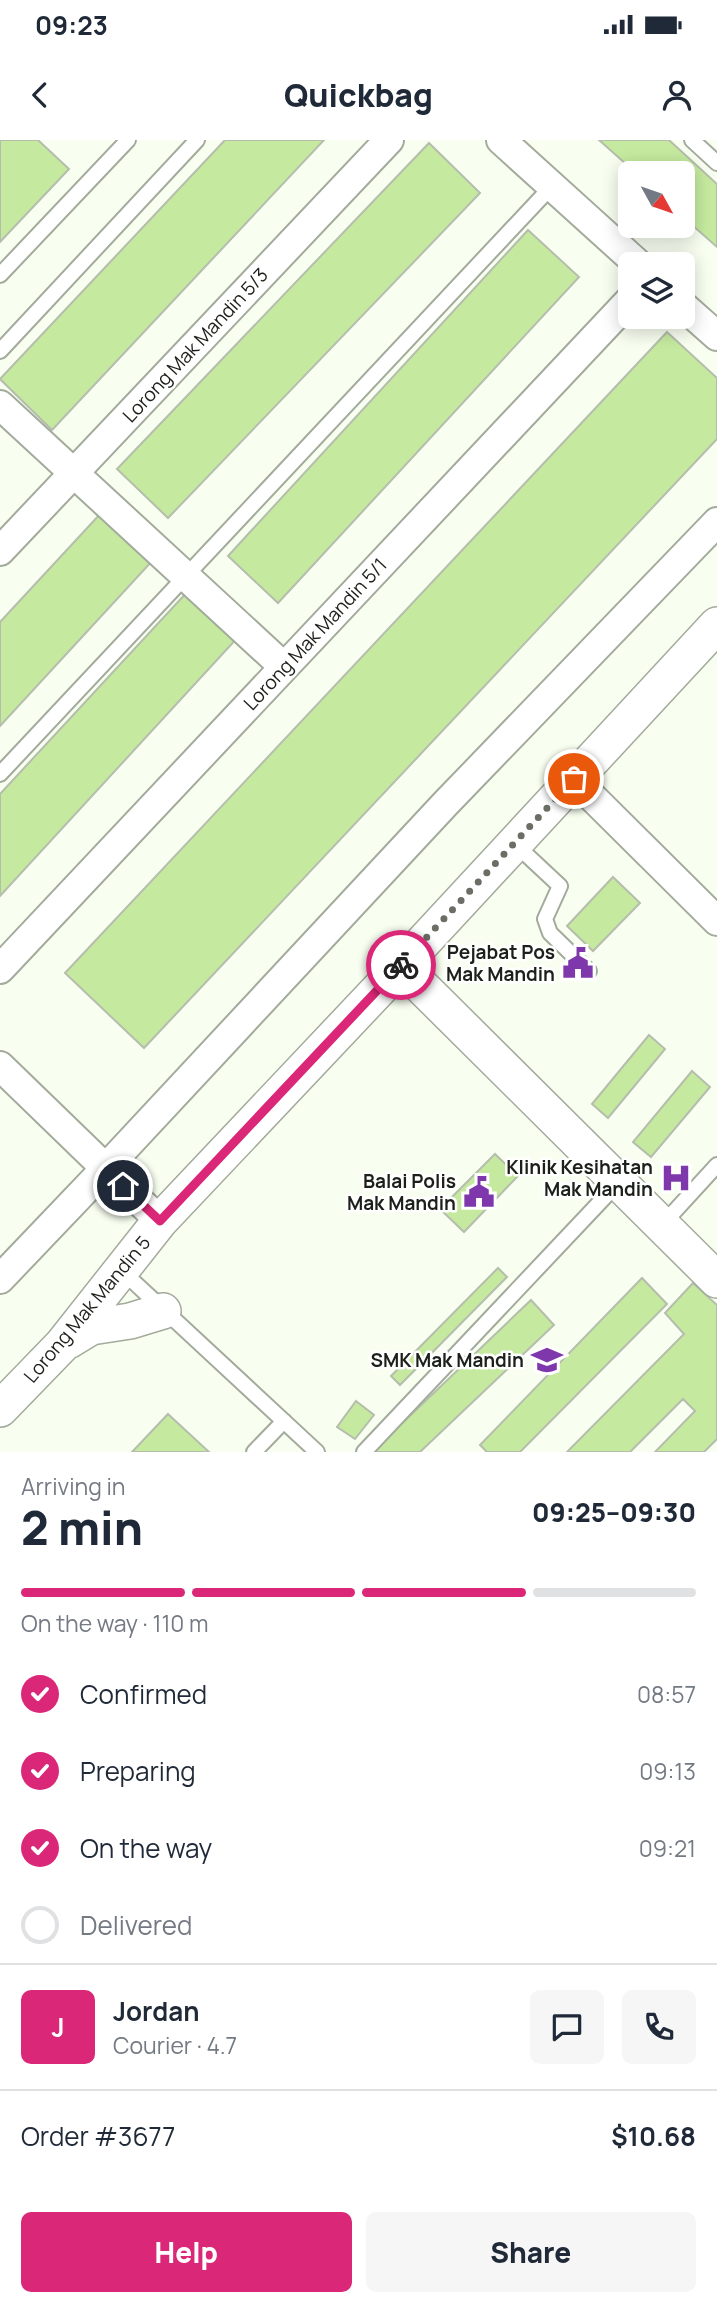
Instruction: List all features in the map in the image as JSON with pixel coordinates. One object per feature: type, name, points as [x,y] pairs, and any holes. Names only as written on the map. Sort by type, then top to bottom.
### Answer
[{"type":"street","name":"Lorong Mak Mandin 5/3","points":[[0,551],[390,140]]},
{"type":"street","points":[[501,140],[625,252]]},
{"type":"street","name":"Lorong Mak Mandin 5/1","points":[[0,969],[618,313]]},
{"type":"street","points":[[695,317],[717,336]]},
{"type":"street","points":[[0,405],[284,667]]},
{"type":"street","points":[[0,1279],[446,803],[717,522]]},
{"type":"street","name":"Lorong Mak Mandin 5","points":[[0,1409],[62,1345],[160,1221],[717,625]]},
{"type":"street","points":[[574,779],[717,921]]},
{"type":"street","points":[[401,966],[717,1280]]},
{"type":"street","points":[[0,1066],[160,1221]]},
{"type":"street","points":[[62,1345],[90,1328],[130,1321],[163,1311]]},
{"type":"lane","points":[[0,275],[128,140]]},
{"type":"lane","points":[[0,351],[197,140]]},
{"type":"lane","points":[[692,140],[717,163]]},
{"type":"lane","points":[[0,774],[552,186]]},
{"type":"lane","points":[[513,842],[560,886],[545,919],[550,933],[589,971]]},
{"type":"lane","points":[[662,1225],[717,1166]]},
{"type":"lane","points":[[364,1452],[618,1182]]},
{"type":"lane","points":[[122,1271],[317,1452]]},
{"type":"lane","points":[[254,1452],[284,1421]]},
{"type":"building","points":[[0,140],[38,140],[69,169],[0,242]]},
{"type":"building","points":[[225,140],[324,140],[52,430],[0,379]]},
{"type":"building","points":[[599,140],[669,140],[692,161],[623,161]]},
{"type":"building","points":[[429,143],[480,193],[168,518],[117,469]]},
{"type":"building","points":[[695,164],[717,184],[717,247],[695,228]]},
{"type":"building","points":[[528,230],[579,277],[278,603],[228,556]]},
{"type":"building","points":[[667,332],[717,378],[717,439],[144,1048],[65,973]]},
{"type":"building","points":[[102,512],[153,560],[0,726],[0,622]]},
{"type":"building","points":[[189,590],[239,636],[0,896],[0,794]]},
{"type":"building","points":[[613,877],[640,903],[593,951],[567,926]]},
{"type":"building","points":[[649,1035],[665,1049],[608,1118],[592,1104]]},
{"type":"building","points":[[692,1071],[710,1087],[651,1157],[633,1142]]},
{"type":"building","name":"Balai Polis Mak Mandin","points":[[495,1154],[518,1176],[464,1232],[440,1209]]},
{"type":"building","points":[[498,1268],[507,1277],[400,1385],[391,1376]]},
{"type":"building","points":[[642,1278],[667,1304],[520,1452],[487,1452],[480,1445]]},
{"type":"building","points":[[693,1283],[717,1305],[717,1439],[704,1452],[655,1452],[695,1411],[683,1399],[630,1452],[567,1452],[684,1334],[665,1313]]},
{"type":"building","points":[[531,1300],[554,1325],[420,1452],[372,1452]]},
{"type":"building","points":[[356,1401],[374,1415],[355,1439],[337,1427]]},
{"type":"building","points":[[168,1414],[209,1452],[132,1452]]},
{"type":"way so far","points":[[401,965],[574,779]]},
{"type":"place","name":"Pejabat Pos Mak Mandin","points":[[578,963]]},
{"type":"place","name":"Klinik Kesihatan Mak Mandin","points":[[676,1178]]},
{"type":"place","name":"Balai Polis Mak Mandin","points":[[479,1192]]},
{"type":"place","name":"SMK Mak Mandin","points":[[547,1360]]},
{"type":"route","points":[[123,1186],[160,1221],[401,965]]}]
